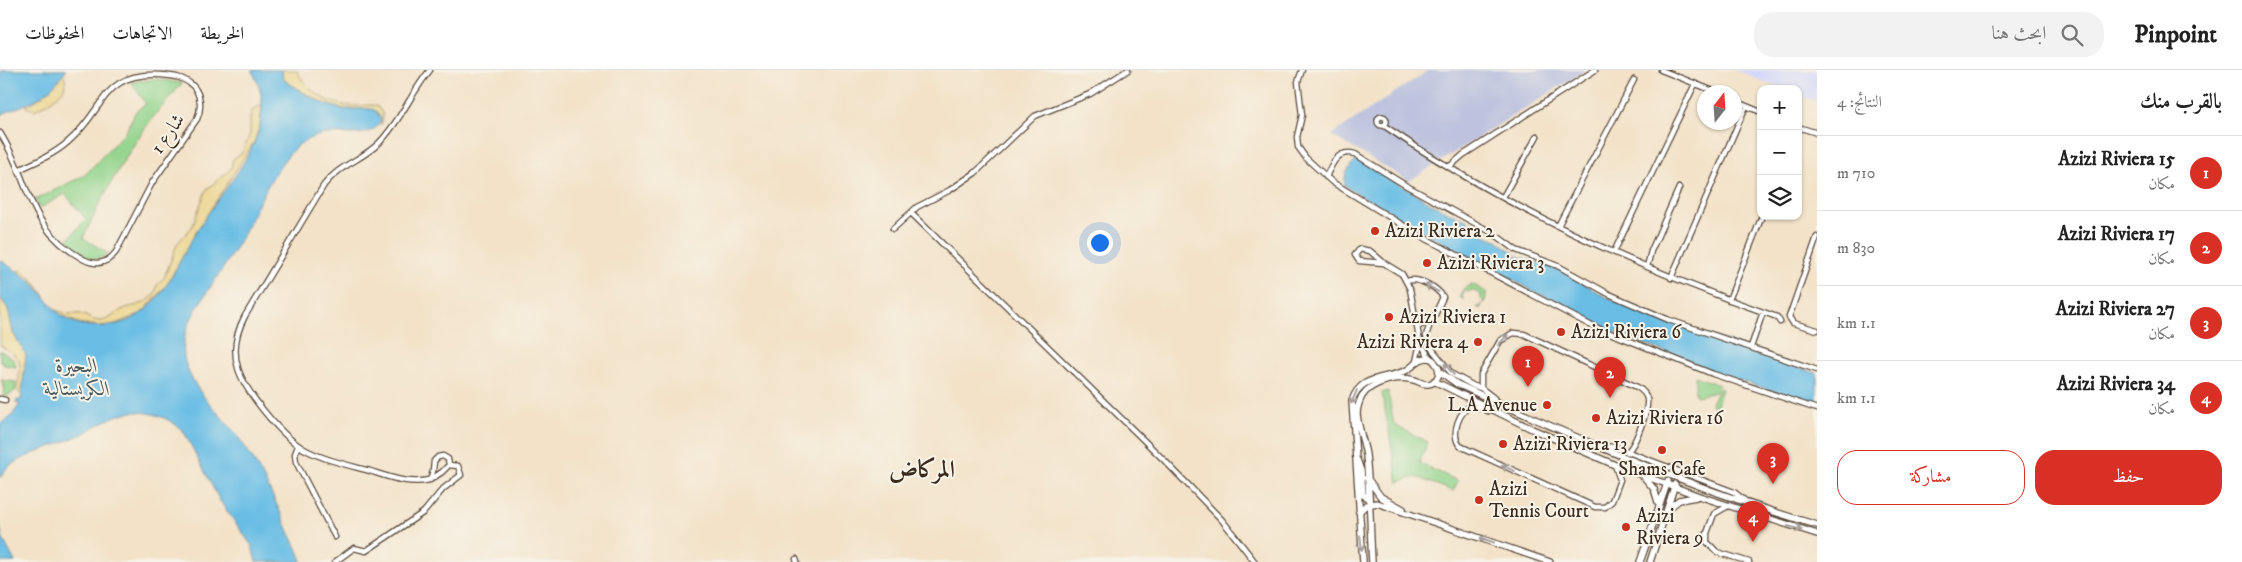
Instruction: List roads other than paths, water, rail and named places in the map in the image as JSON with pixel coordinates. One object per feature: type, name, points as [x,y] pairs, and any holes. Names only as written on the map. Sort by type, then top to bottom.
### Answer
[{"type":"street","points":[[430,70],[383,139],[369,152],[339,169],[328,181],[285,247],[240,326],[235,356],[241,379],[271,419],[298,446],[324,458],[391,478],[413,482],[430,480],[439,475],[449,465]]},
{"type":"street","points":[[893,229],[911,212],[975,173],[1035,116],[1090,94],[1128,70]]},
{"type":"street","points":[[1302,70],[1298,82],[1301,120],[1297,144],[1303,155],[1326,176],[1418,235],[1590,325],[1704,371],[1817,409]]},
{"type":"street","points":[[1449,167],[1462,155],[1594,70]]},
{"type":"street","points":[[1661,70],[1677,75]]},
{"type":"street","points":[[1614,252],[1696,84],[1669,70]]},
{"type":"street","name":"شارع 1","points":[[0,133],[7,144],[37,217],[68,250],[87,261],[99,263],[108,261],[116,252],[156,178],[197,119],[200,106],[198,93],[187,81],[178,78],[145,75],[127,78],[111,88],[88,122],[68,142],[46,157],[18,170]]},
{"type":"street","points":[[1558,226],[1634,80]]},
{"type":"street","points":[[1742,104],[1757,110]]},
{"type":"street","points":[[1671,278],[1746,106]]},
{"type":"street","points":[[1383,125],[1449,167],[1558,226],[1671,278],[1779,318],[1780,322]]},
{"type":"street","points":[[1802,128],[1817,133]]},
{"type":"street","points":[[1503,197],[1537,136]]},
{"type":"street","points":[[1326,176],[1339,156],[1347,153],[1355,154],[1405,185],[1493,233],[1516,250],[1558,266],[1603,292],[1659,316],[1817,370]]},
{"type":"street","points":[[1647,267],[1651,252],[1679,188]]},
{"type":"street","points":[[911,212],[1165,461],[1229,528],[1255,562]]},
{"type":"street","points":[[1729,300],[1760,220]]},
{"type":"street","points":[[1817,237],[1789,317],[1793,323],[1817,330]]},
{"type":"street","points":[[1384,263],[1359,261],[1356,259],[1356,253],[1360,249],[1366,249],[1398,271],[1407,281],[1412,293],[1420,343],[1412,372],[1416,380]]},
{"type":"street","points":[[1407,281],[1419,280],[1442,295],[1442,301],[1431,320],[1426,336],[1428,344],[1452,374],[1481,388],[1486,394],[1508,408]]},
{"type":"street","points":[[1751,347],[1763,312]]},
{"type":"street","points":[[1418,327],[1431,320]]},
{"type":"street","points":[[1481,388],[1481,374],[1500,340],[1513,332],[1524,334],[1640,388],[1644,392],[1647,406],[1633,445],[1627,452]]},
{"type":"street","points":[[1420,343],[1431,359],[1436,362],[1439,371],[1457,384],[1508,408],[1669,476],[1748,504],[1817,525]]},
{"type":"street","points":[[1363,562],[1351,410],[1355,393],[1369,380],[1401,373],[1423,358],[1431,359]]},
{"type":"street","points":[[1372,562],[1365,448],[1357,415],[1360,400],[1368,390],[1378,384],[1399,379],[1416,380],[1426,384],[1434,381],[1439,371]]},
{"type":"street","points":[[1434,381],[1507,416],[1642,475],[1728,506],[1817,534]]},
{"type":"street","points":[[1507,416],[1476,405],[1470,406],[1464,410],[1455,430],[1456,442],[1462,448],[1598,508],[1605,507],[1610,503],[1620,482],[1620,475],[1615,464]]},
{"type":"street","points":[[298,446],[294,454],[296,462],[335,537]]},
{"type":"street","points":[[1597,447],[1609,446],[1734,492],[1748,504]]},
{"type":"street","points":[[1355,456],[1361,471],[1363,495],[1368,501],[1550,562]]},
{"type":"street","points":[[430,480],[436,458],[445,457],[449,465]]},
{"type":"street","points":[[335,562],[354,548],[366,551],[424,512],[443,489],[461,475],[458,466],[449,465]]},
{"type":"street","points":[[1642,475],[1654,489],[1659,507]]},
{"type":"street","points":[[1640,562],[1669,476]]},
{"type":"street","points":[[1367,477],[1381,497],[1410,514]]},
{"type":"street","points":[[1650,562],[1677,479]]},
{"type":"street","points":[[1667,510],[1682,499],[1699,496]]},
{"type":"street","points":[[1359,512],[1368,501]]},
{"type":"street","points":[[1728,506],[1714,514],[1707,533],[1707,542],[1716,552],[1748,562]]},
{"type":"water","points":[[3,70],[66,70],[51,88],[37,99],[0,115],[0,75]]},
{"type":"water","name":"البحيرة الكريستالية","points":[[251,70],[282,70],[283,79],[319,101],[343,109],[375,110],[381,119],[378,126],[366,132],[358,134],[327,134],[310,138],[296,147],[286,158],[270,182],[231,256],[195,311],[188,326],[183,348],[186,365],[196,385],[239,438],[253,459],[302,562],[256,562],[252,546],[220,501],[184,432],[167,419],[153,414],[139,412],[124,413],[76,437],[17,461],[8,467],[0,478],[0,424],[11,417],[20,404],[16,403],[17,400],[21,400],[26,355],[13,333],[8,309],[0,297],[0,260],[31,281],[63,317],[79,324],[90,326],[111,325],[125,322],[144,311],[161,294],[198,229],[242,166],[256,139],[260,125],[262,103],[258,83]]},
{"type":"water","points":[[1358,159],[1437,207],[1468,221],[1479,233],[1497,240],[1517,256],[1561,270],[1606,297],[1638,308],[1667,322],[1743,346],[1774,361],[1817,373],[1817,405],[1716,373],[1598,325],[1426,234],[1345,186],[1347,171]]},
{"type":"water","points":[[0,527],[2,537],[15,562],[0,562]]},
{"type":"place","name":"Azizi Riviera 2","points":[[1375,231]]},
{"type":"place","name":"Azizi Riviera 3","points":[[1427,263]]},
{"type":"place","name":"Azizi Riviera 1","points":[[1389,317]]},
{"type":"place","name":"Azizi Riviera 6","points":[[1561,332]]},
{"type":"place","name":"Azizi Riviera 4","points":[[1478,342]]},
{"type":"place","name":"Azizi Riviera 15","points":[[1528,387]]},
{"type":"place","name":"Azizi Riviera 17","points":[[1610,398]]},
{"type":"place","name":"L.A Avenue","points":[[1547,405]]},
{"type":"place","name":"Azizi Riviera 16","points":[[1596,418]]},
{"type":"place","name":"Azizi Riviera 13","points":[[1503,444]]},
{"type":"place","name":"Shams Cafe","points":[[1662,450]]},
{"type":"place","name":"Azizi Riviera 27","points":[[1773,484]]},
{"type":"place","name":"Azizi Tennis Court","points":[[1479,500]]},
{"type":"place","name":"Azizi Riviera 9","points":[[1626,527]]},
{"type":"place","name":"Azizi Riviera 34","points":[[1753,542]]},
{"type":"district","name":"المركاض","points":[[922,470]]}]
